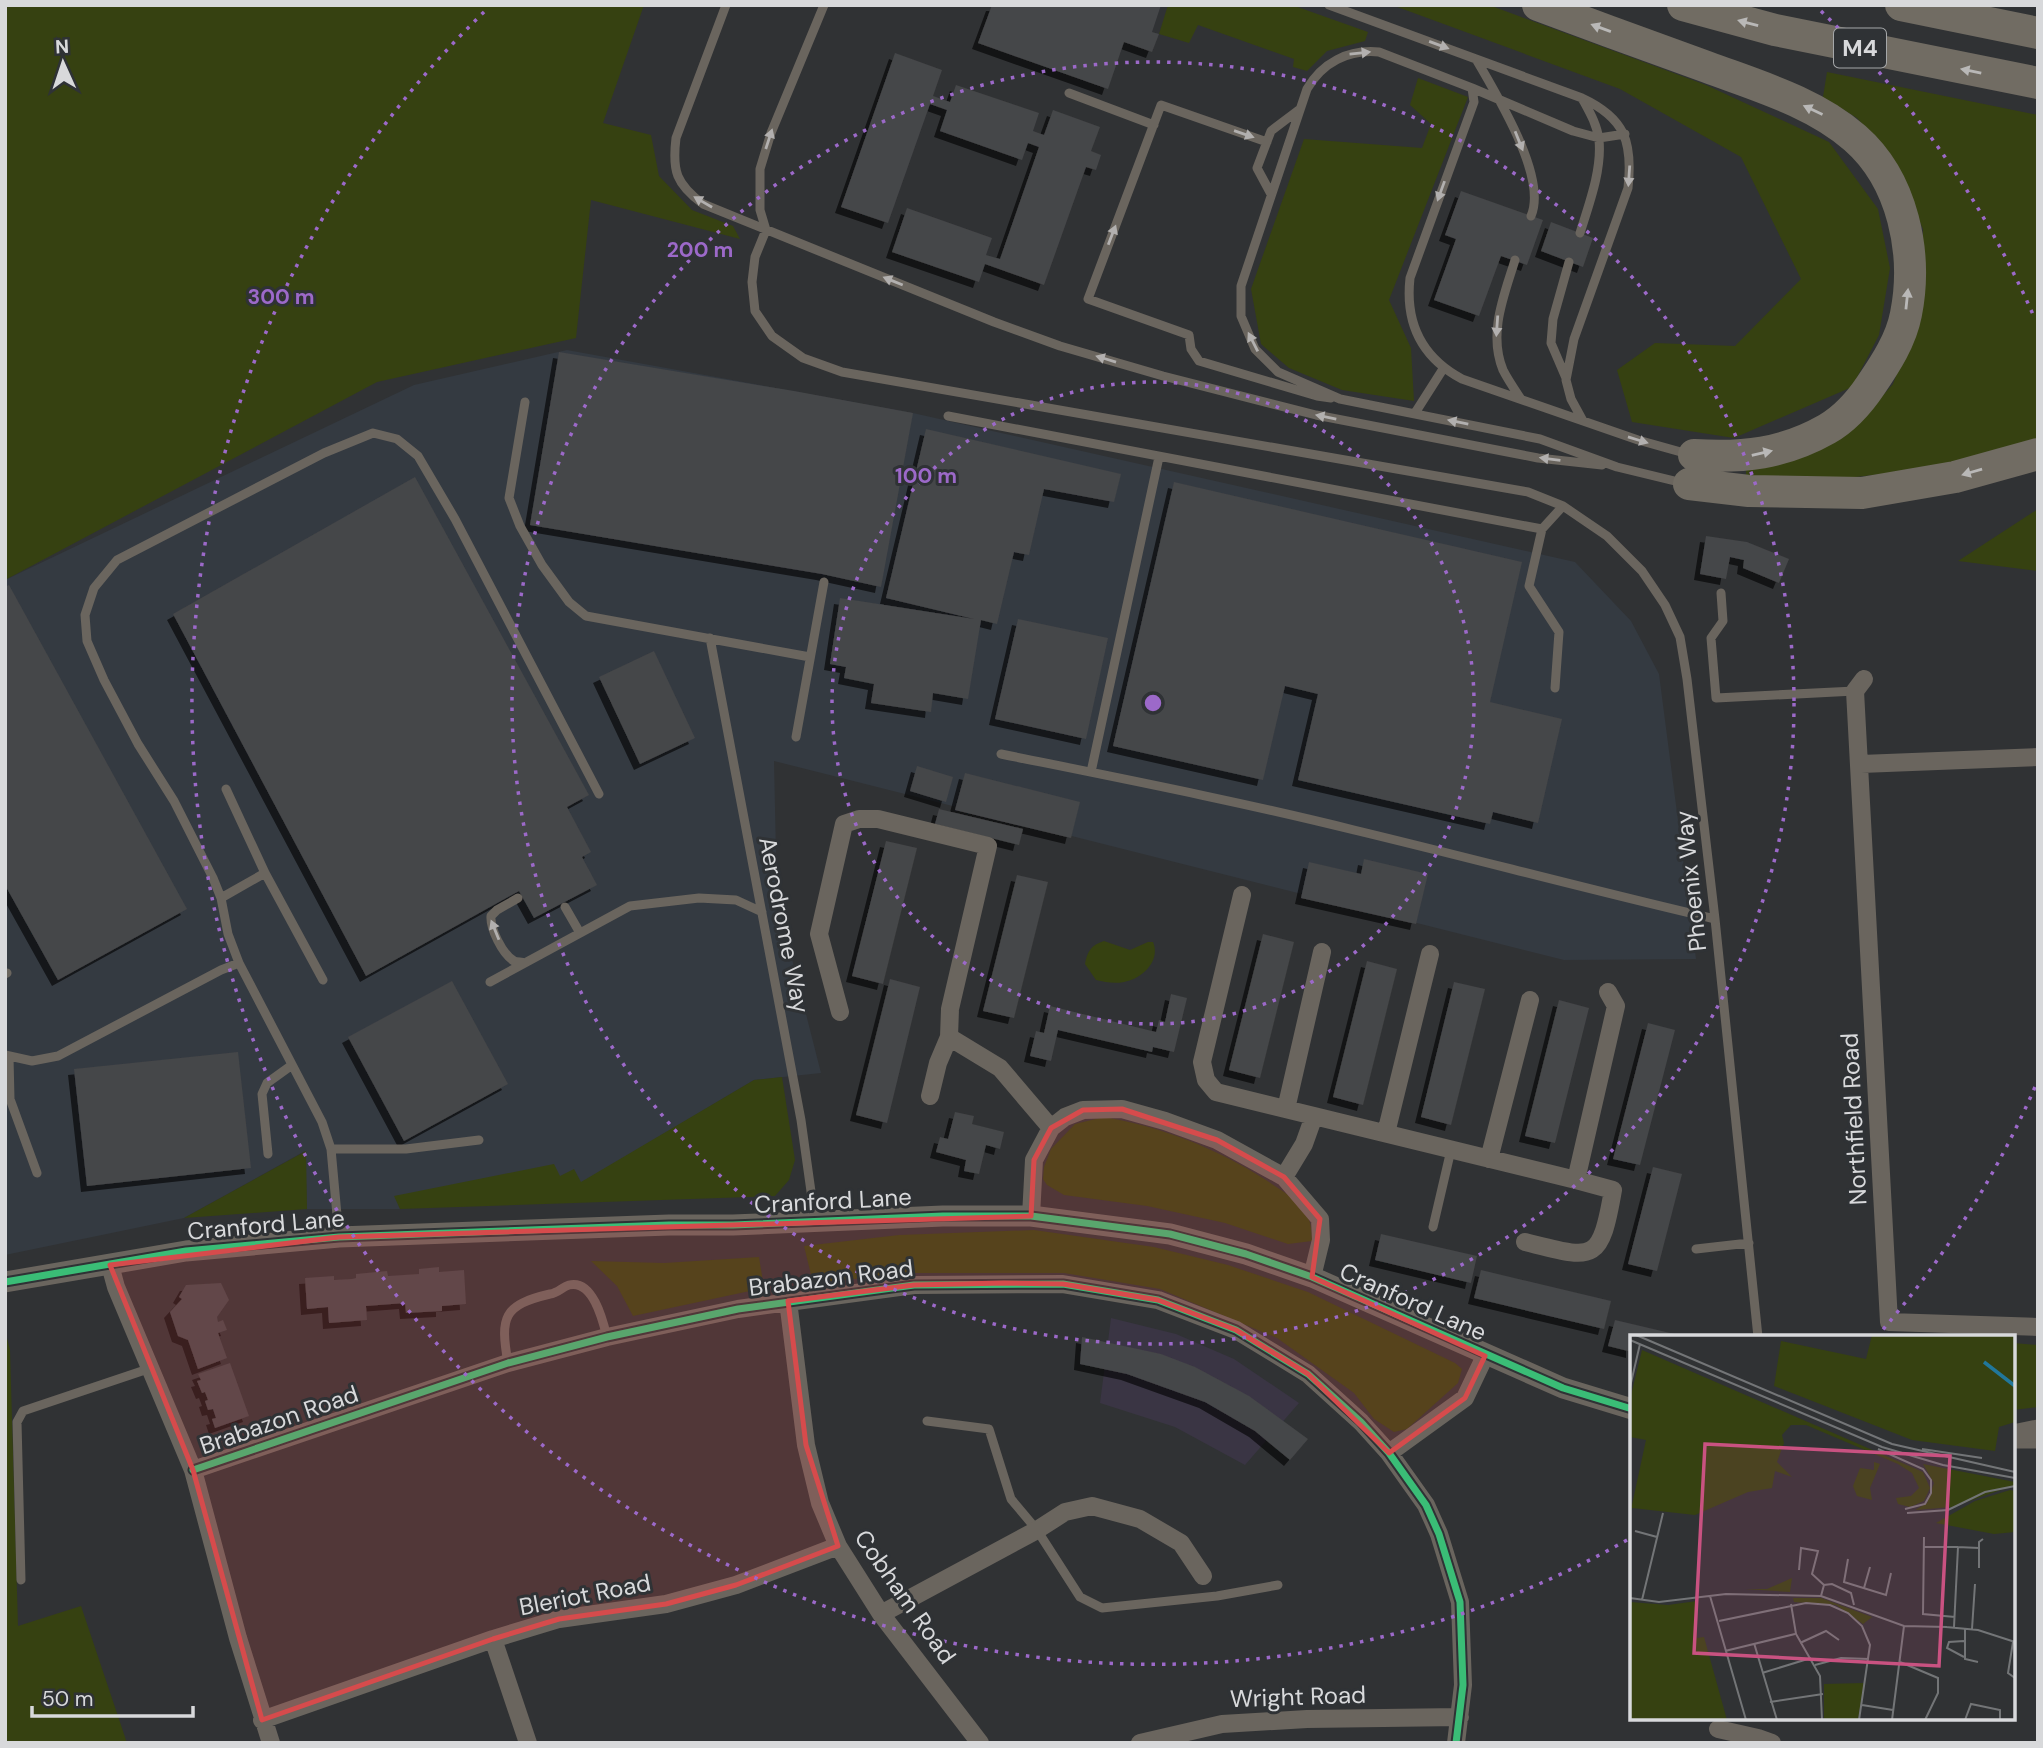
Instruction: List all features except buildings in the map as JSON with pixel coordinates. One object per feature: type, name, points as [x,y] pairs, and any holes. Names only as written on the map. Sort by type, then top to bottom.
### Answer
[{"type":"highway","points":[[1538,5],[1775,92],[1823,114],[1857,139],[1880,168],[1899,204],[1909,242],[1910,276],[1906,314],[1896,344],[1856,407],[1827,429],[1787,447],[1691,470]]},
{"type":"highway","name":"M4","points":[[1684,5],[1775,30],[2038,83]]},
{"type":"highway","name":"M4","points":[[1901,5],[2038,33]]},
{"type":"highway","points":[[1691,470],[1749,491],[1862,492],[1955,477],[2038,454]]},
{"type":"street","name":"Northfield Road","points":[[1859,685],[1889,1322],[2038,1327]]},
{"type":"street","points":[[1861,764],[2038,757]]},
{"type":"street","points":[[840,1012],[819,934],[844,824],[859,819],[878,819],[988,846],[950,1009],[949,1037],[930,1096]]},
{"type":"street","points":[[1241,895],[1202,1062],[1206,1080],[1216,1092],[1613,1190],[1602,1238],[1592,1251],[1569,1253],[1525,1242]]},
{"type":"street","points":[[1286,1109],[1322,952]]},
{"type":"street","points":[[1387,1133],[1430,954]]},
{"type":"street","points":[[1576,1180],[1616,1006],[1608,992]]},
{"type":"street","points":[[1489,1159],[1530,1000]]},
{"type":"street","points":[[949,1037],[1000,1068],[1051,1128]]},
{"type":"street","points":[[1031,1216],[1034,1160],[1051,1128],[1065,1117],[1083,1110],[1122,1109],[1217,1140],[1284,1177],[1320,1219],[1321,1240],[1312,1277]]},
{"type":"street","points":[[1284,1177],[1304,1144],[1314,1116]]},
{"type":"street","name":"Cranford Lane","points":[[5,1282],[186,1251],[339,1237],[670,1224],[733,1226],[815,1220],[1031,1216],[1101,1223],[1182,1237],[1246,1254],[1312,1277],[1485,1356],[1563,1388],[1630,1408]]},
{"type":"street","name":"Brabazon Road","points":[[110,1265],[193,1470],[238,1638],[271,1743]]},
{"type":"street","name":"Brabazon Road","points":[[193,1470],[508,1363],[607,1337],[738,1309],[914,1285],[1004,1283],[1063,1284],[1158,1300],[1236,1330],[1308,1374],[1361,1422],[1389,1453],[1426,1505],[1439,1534],[1460,1602],[1463,1685],[1456,1743]]},
{"type":"street","name":"Cobham Road","points":[[788,1301],[806,1445],[820,1503],[838,1546],[881,1614],[973,1740]]},
{"type":"street","points":[[1389,1453],[1465,1398],[1485,1356]]},
{"type":"street","points":[[2015,1421],[2038,1418]]},
{"type":"street","points":[[2015,1435],[2038,1430]]},
{"type":"street","points":[[881,1614],[1066,1512],[1092,1506],[1140,1518],[1181,1543],[1203,1576]]},
{"type":"street","name":"Bleriot Road","points":[[262,1720],[493,1639],[559,1619],[666,1604],[736,1586],[838,1546]]},
{"type":"street","points":[[493,1639],[528,1743]]},
{"type":"street","name":"Wright Road","points":[[1140,1743],[1222,1724],[1307,1719],[1460,1717]]},
{"type":"street","points":[[1718,1730],[1772,1743]]},
{"type":"lane","points":[[726,5],[676,138],[674,159],[677,176],[686,191],[703,204],[993,322],[1060,346],[1163,376],[1329,417],[1538,458],[1618,467],[1691,470]]},
{"type":"lane","points":[[766,230],[760,210],[760,169],[771,133],[824,5]]},
{"type":"lane","points":[[1329,5],[1582,98],[1602,107],[1616,120],[1625,134],[1630,159],[1629,188],[1574,339],[1566,380]]},
{"type":"lane","points":[[1340,399],[1278,372],[1255,349],[1241,316],[1241,286],[1300,109],[1313,79],[1328,65],[1349,54],[1379,52],[1573,131],[1599,138],[1625,134]]},
{"type":"lane","points":[[1476,59],[1511,122],[1533,178],[1535,207],[1531,216]]},
{"type":"lane","points":[[1472,88],[1474,102],[1410,278],[1408,300],[1412,322],[1425,348],[1443,369],[1462,379],[1638,440],[1691,470]]},
{"type":"lane","points":[[1069,93],[1154,124]]},
{"type":"lane","points":[[1580,233],[1598,160],[1599,138],[1593,118],[1582,98]]},
{"type":"lane","points":[[1266,142],[1161,105],[1088,299],[1189,335],[1191,349],[1199,361],[1317,396],[1540,439],[1618,467]]},
{"type":"lane","points":[[1271,194],[1257,168],[1271,131],[1300,109]]},
{"type":"lane","name":"Phoenix Way","points":[[766,230],[755,257],[752,282],[755,311],[772,336],[803,358],[842,372],[1528,492],[1563,506],[1607,536],[1642,571],[1665,605],[1680,638],[1687,679],[1758,1335]]},
{"type":"lane","points":[[1515,260],[1497,316],[1496,342],[1503,369],[1521,399]]},
{"type":"lane","points":[[1569,262],[1553,319],[1551,343],[1571,399],[1583,421]]},
{"type":"lane","points":[[1415,413],[1443,369]]},
{"type":"lane","points":[[525,402],[509,498],[520,526],[542,565],[569,602],[586,616],[810,657]]},
{"type":"lane","points":[[948,416],[1542,529]]},
{"type":"lane","points":[[339,1237],[331,1149],[322,1122],[239,963],[228,934],[221,898],[173,801],[138,744],[104,680],[87,641],[85,615],[94,588],[117,560],[324,453],[373,433],[397,439],[418,456],[461,531],[599,794]]},
{"type":"lane","points":[[1091,772],[1158,457]]},
{"type":"lane","points":[[1555,688],[1559,632],[1529,586],[1542,529],[1563,506]]},
{"type":"lane","points":[[796,737],[824,582]]},
{"type":"lane","points":[[1721,593],[1723,621],[1711,638],[1716,698],[1859,685]]},
{"type":"lane","name":"Aerodrome Way","points":[[710,638],[801,1120],[815,1220]]},
{"type":"lane","points":[[1001,754],[1354,830],[1715,919]]},
{"type":"lane","points":[[226,789],[265,873],[323,980]]},
{"type":"lane","points":[[221,898],[265,873]]},
{"type":"lane","points":[[518,898],[491,916],[491,925],[513,960],[525,963]]},
{"type":"lane","points":[[490,982],[630,906],[711,899],[736,900],[762,912]]},
{"type":"lane","points":[[565,907],[580,933]]},
{"type":"lane","points":[[37,1173],[10,1099],[7,1056],[32,1061],[58,1056],[239,963]]},
{"type":"lane","points":[[268,1154],[262,1094],[267,1083],[292,1065]]},
{"type":"lane","points":[[331,1149],[406,1149],[479,1140]]},
{"type":"lane","points":[[1433,1227],[1451,1150]]},
{"type":"lane","points":[[1696,1249],[1749,1243]]},
{"type":"lane","points":[[508,1363],[503,1336],[506,1319],[515,1306],[531,1298],[555,1293],[567,1285],[583,1287],[593,1297],[607,1337]]},
{"type":"lane","points":[[21,1580],[17,1422],[23,1411],[151,1368]]},
{"type":"lane","points":[[927,1422],[989,1429],[1011,1499],[1037,1530],[1080,1597],[1102,1608],[1217,1596],[1278,1585]]},
{"type":"lane","points":[[2015,1444],[2038,1444]]},
{"type":"highlighted area","points":[[1122,1109],[1217,1140],[1284,1177],[1320,1219],[1312,1277],[1485,1356],[1465,1398],[1389,1453],[1308,1374],[1236,1330],[1158,1300],[1063,1284],[1004,1283],[914,1285],[788,1301],[806,1445],[838,1546],[736,1585],[666,1604],[559,1619],[493,1639],[262,1720],[193,1470],[110,1265],[339,1237],[1031,1216],[1034,1160],[1051,1128],[1083,1110]]},
{"type":"shaded area","points":[[567,350],[913,413],[1575,562],[1631,621],[1659,674],[1696,959],[1564,960],[774,761],[777,900],[821,1073],[754,1080],[581,1183],[560,1176],[395,1196],[400,1209],[307,1209],[305,1151],[184,1218],[5,1255],[5,580],[414,385]]},
{"type":"shaded area","points":[[1111,1318],[1176,1334],[1234,1359],[1299,1403],[1245,1465],[1175,1427],[1100,1403]]},
{"type":"green space","points":[[5,5],[644,5],[603,123],[651,135],[659,176],[692,210],[733,226],[740,239],[591,200],[576,338],[377,382],[5,580]]},
{"type":"green space","points":[[1168,5],[1292,5],[1368,32],[1365,41],[1327,51],[1307,71],[1293,67],[1294,59],[1198,25],[1189,43],[1159,34]]},
{"type":"green space","points":[[1392,5],[1489,5],[1706,85],[1829,142],[1878,209],[1890,268],[1879,335],[1852,387],[1734,438],[1632,422],[1617,370],[1655,343],[1735,346],[1801,279],[1741,157],[1620,89]]},
{"type":"green space","points":[[1827,72],[2038,115],[2038,439],[1961,465],[1838,479],[1746,479],[1746,468],[1877,402],[1893,384],[1911,335],[1922,292],[1923,229],[1885,149],[1857,118],[1823,97]]},
{"type":"green space","points":[[1418,78],[1468,97],[1389,300],[1411,348],[1414,401],[1342,390],[1289,368],[1261,344],[1251,289],[1304,139],[1422,148],[1431,124],[1410,105]]},
{"type":"green space","points":[[2038,509],[2038,571],[1958,561]]},
{"type":"green space","points":[[1104,941],[1130,950],[1153,942],[1155,949],[1152,962],[1143,973],[1131,980],[1117,983],[1096,980],[1085,964],[1088,953]]},
{"type":"green space","points":[[782,1077],[795,1160],[789,1180],[775,1196],[400,1209],[394,1196],[554,1164],[560,1176],[574,1169],[581,1182],[754,1080]]},
{"type":"green space","points":[[1104,1117],[1188,1140],[1228,1158],[1266,1180],[1300,1205],[1310,1221],[1312,1241],[1288,1244],[1225,1223],[1147,1206],[1064,1195],[1047,1185],[1043,1179],[1044,1167],[1051,1149],[1075,1124]]},
{"type":"green space","points":[[306,1151],[307,1209],[184,1218]]},
{"type":"green space","points":[[1034,1230],[1154,1247],[1228,1265],[1308,1292],[1455,1363],[1462,1369],[1458,1383],[1407,1429],[1394,1432],[1374,1419],[1354,1393],[1277,1338],[1160,1289],[1064,1273],[914,1273],[813,1283],[804,1246],[899,1235]]},
{"type":"green space","points":[[759,1257],[764,1288],[633,1316],[617,1286],[591,1261],[664,1263]]},
{"type":"green space","points":[[5,1330],[10,1350],[18,1626],[81,1606],[127,1743],[5,1743]]},
{"type":"green space","points":[[2015,1343],[2038,1345],[2038,1407],[2015,1410]]},
{"type":"cycle path","points":[[5,1282],[186,1251],[339,1237],[943,1216],[1031,1216],[1170,1234],[1246,1254],[1312,1277],[1563,1388],[1630,1408]]},
{"type":"cycle path","points":[[193,1470],[508,1363],[607,1337],[738,1309],[914,1285],[1063,1284],[1158,1300],[1236,1330],[1308,1374],[1361,1422],[1389,1453],[1426,1505],[1439,1534],[1460,1602],[1463,1685],[1456,1743]]}]
